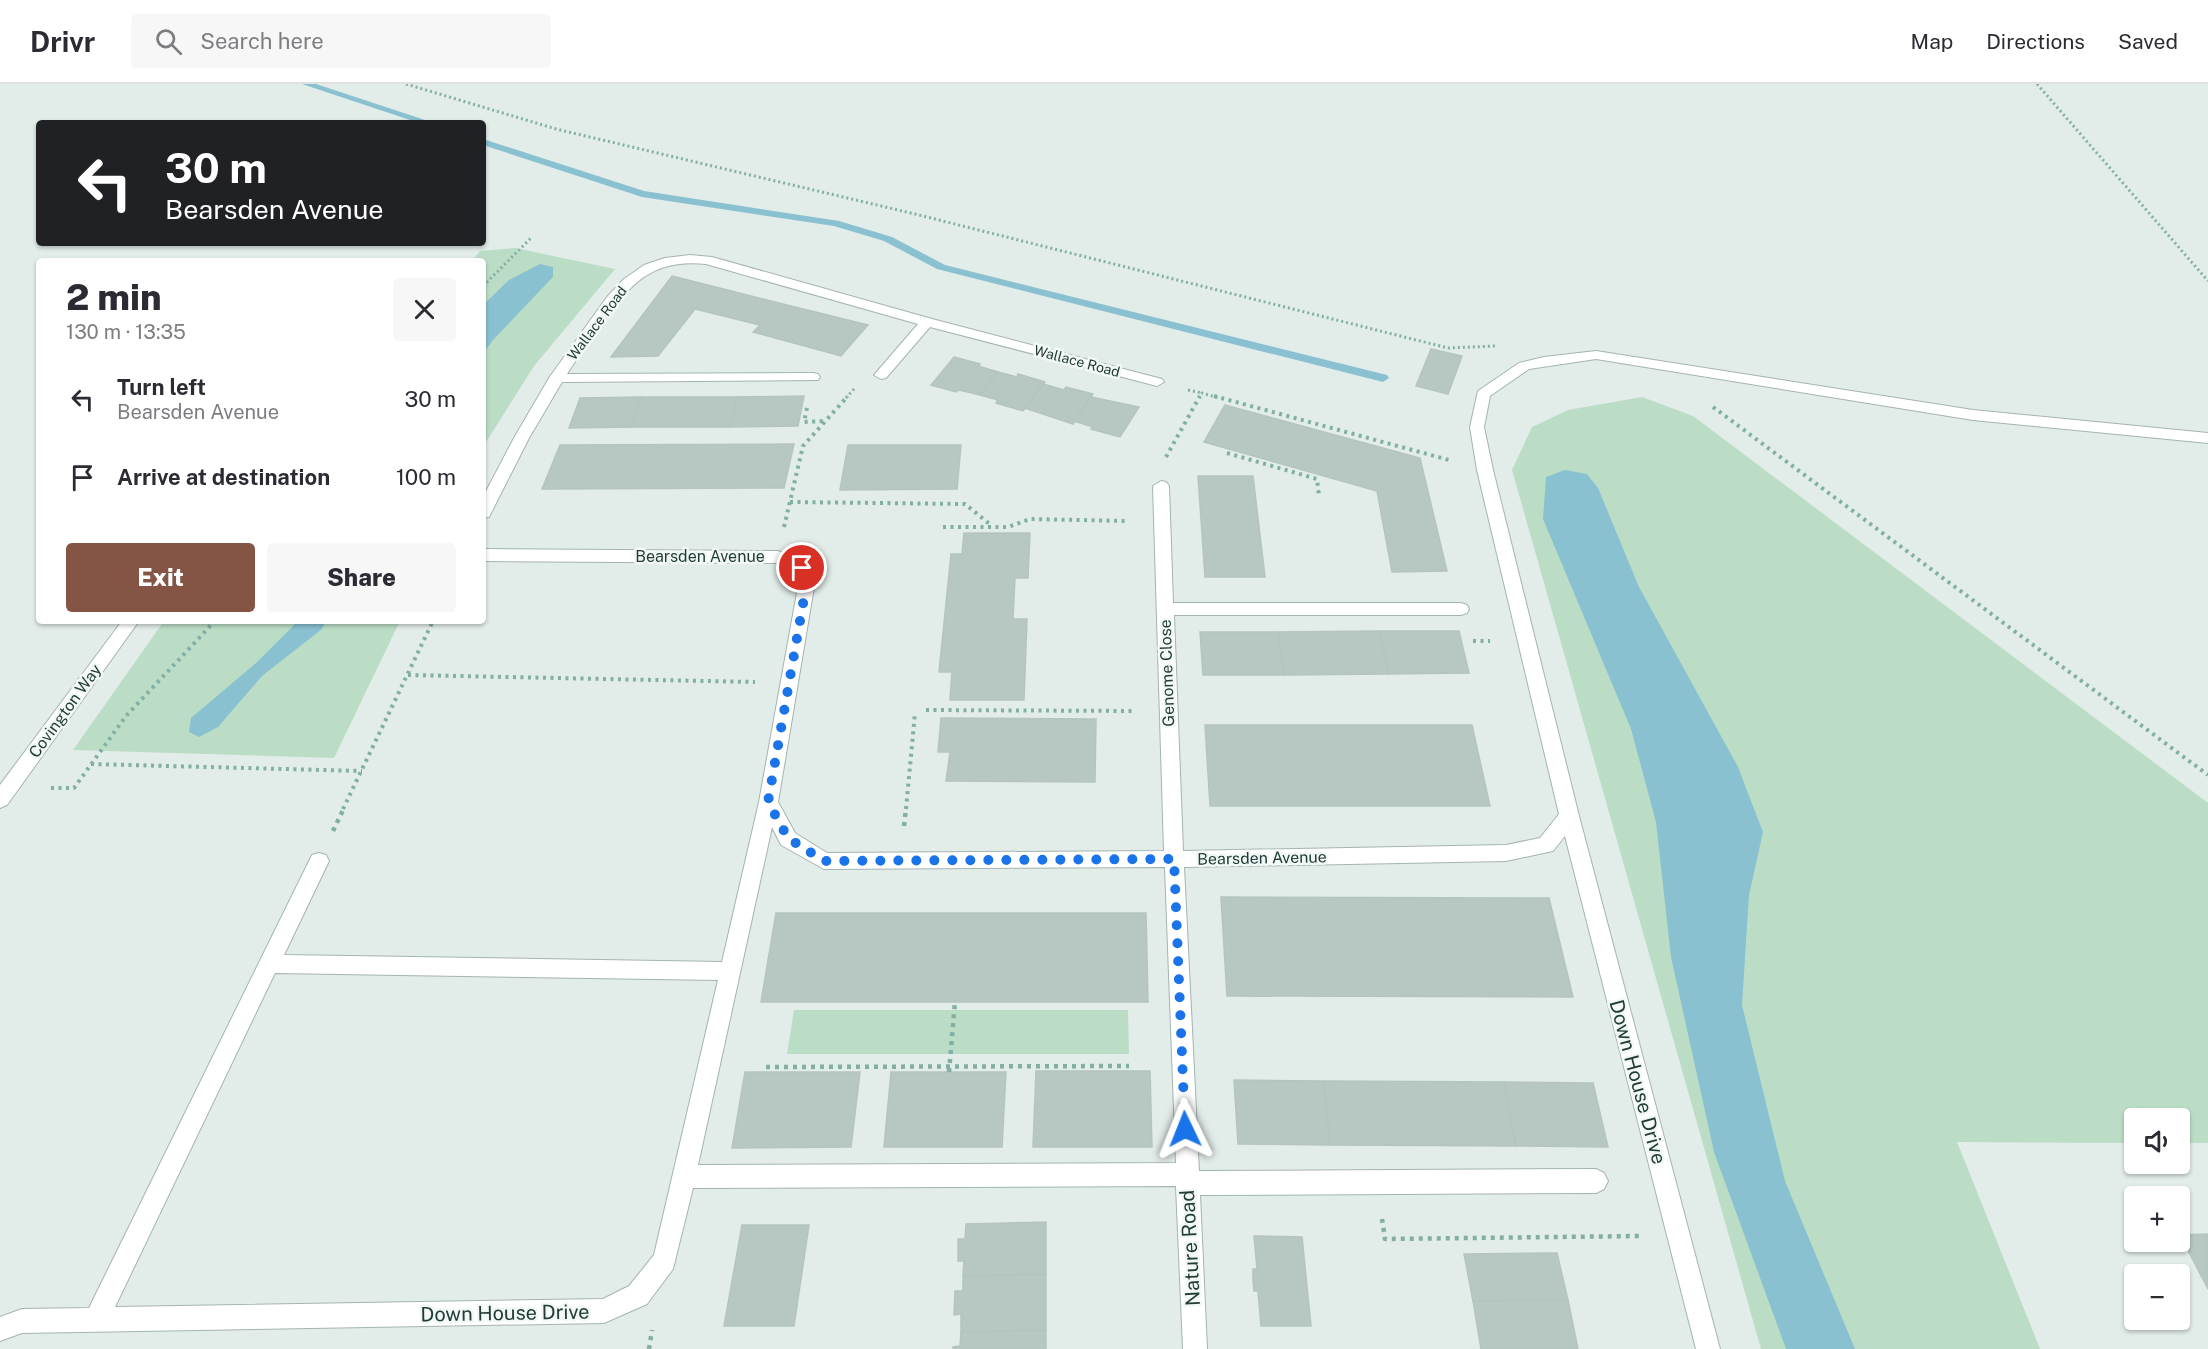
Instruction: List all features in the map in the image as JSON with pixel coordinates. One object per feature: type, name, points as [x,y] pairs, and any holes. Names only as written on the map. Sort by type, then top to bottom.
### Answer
[{"type":"street","name":"Wallace Road","points":[[486,506],[501,474],[556,378],[608,307],[639,273],[658,263],[684,257],[707,260],[927,322],[1157,382]]},
{"type":"street","points":[[881,375],[927,322]]},
{"type":"street","points":[[1569,816],[1485,470],[1477,427],[1483,394],[1524,366],[1544,360],[1596,355],[1973,416],[2208,438]]},
{"type":"street","points":[[556,378],[813,378]]},
{"type":"street","name":"Genome Close","points":[[1161,486],[1174,859]]},
{"type":"street","name":"Bearsden Avenue","points":[[486,555],[778,557],[802,568],[806,587],[768,802],[788,838],[824,861],[1174,859],[1506,853],[1546,845],[1569,816]]},
{"type":"street","points":[[1164,609],[1461,609]]},
{"type":"street","name":"Covington Way","points":[[0,800],[129,624]]},
{"type":"street","name":"Down House Drive","points":[[0,1329],[21,1321],[604,1311],[638,1295],[665,1261],[768,802]]},
{"type":"street","name":"Down House Drive","points":[[1569,816],[1708,1349]]},
{"type":"street","name":"Nature Road","points":[[1174,859],[1195,1349]]},
{"type":"street","points":[[96,1319],[271,964],[318,861]]},
{"type":"street","points":[[271,964],[730,970]]},
{"type":"street","points":[[684,1177],[1376,1182],[1596,1181]]},
{"type":"path","points":[[406,84],[556,129],[927,217],[1448,348],[1495,346]]},
{"type":"path","points":[[2037,84],[2208,281]]},
{"type":"path","points":[[486,283],[532,237]]},
{"type":"path","points":[[778,557],[803,446],[859,384],[881,375]]},
{"type":"path","points":[[1161,486],[1161,465],[1202,393],[1485,470]]},
{"type":"path","points":[[1706,402],[2208,775]]},
{"type":"path","points":[[1227,453],[1317,479],[1319,496]]},
{"type":"path","points":[[790,502],[965,504],[993,527]]},
{"type":"path","points":[[943,527],[1008,527],[1030,519],[1162,521]]},
{"type":"path","points":[[74,788],[126,716],[212,624]]},
{"type":"path","points":[[318,861],[432,624]]},
{"type":"path","points":[[408,675],[789,682]]},
{"type":"path","points":[[926,710],[1168,711]]},
{"type":"path","points":[[901,860],[915,713]]},
{"type":"path","points":[[91,764],[362,771]]},
{"type":"path","points":[[949,1069],[955,1002]]},
{"type":"path","points":[[766,1067],[1093,1069],[1129,1065]]},
{"type":"path","points":[[1376,1182],[1385,1239],[1678,1236]]},
{"type":"green space","points":[[515,248],[615,269],[534,366],[486,442],[486,258],[474,258],[480,251]]},
{"type":"green space","points":[[1642,397],[1693,416],[2208,803],[2208,1143],[2190,1143],[2190,1108],[2124,1108],[2124,1143],[1957,1142],[2040,1349],[1761,1349],[1512,470],[1532,427],[1568,410]]},
{"type":"green space","points":[[162,624],[399,624],[334,758],[73,750]]},
{"type":"green space","points":[[794,1010],[1128,1010],[1129,1054],[787,1054]]},
{"type":"water","points":[[540,264],[553,267],[553,277],[486,350],[486,302],[509,280]]},
{"type":"water","points":[[1565,470],[1587,474],[1598,488],[1639,587],[1738,767],[1763,832],[1749,895],[1742,1005],[1785,1181],[1855,1349],[1786,1349],[1714,1152],[1671,957],[1656,822],[1631,729],[1543,519],[1546,477]]},
{"type":"water","points":[[295,624],[324,624],[322,629],[262,676],[218,727],[199,737],[189,732],[191,718],[256,663]]},
{"type":"building","points":[[672,276],[868,325],[841,356],[753,332],[760,325],[695,309],[658,356],[611,357]]},
{"type":"building","points":[[1431,349],[1462,356],[1448,394],[1416,386]]},
{"type":"building","points":[[954,357],[998,372],[980,395],[959,390],[956,392],[931,385]]},
{"type":"building","points":[[998,372],[1017,377],[1018,374],[1045,382],[1023,411],[996,403],[998,400],[980,395]]},
{"type":"building","points":[[1043,384],[1093,394],[1073,424],[1025,408]]},
{"type":"building","points":[[804,396],[798,426],[730,427],[737,397]]},
{"type":"building","points":[[641,397],[631,427],[569,428],[580,398]]},
{"type":"building","points":[[641,397],[737,397],[730,427],[631,427]]},
{"type":"building","points":[[1091,397],[1139,407],[1120,437],[1091,429],[1093,427],[1074,421]]},
{"type":"building","points":[[1225,405],[1420,458],[1447,571],[1392,572],[1377,491],[1204,442]]},
{"type":"building","points":[[794,444],[784,488],[542,489],[560,445]]},
{"type":"building","points":[[848,445],[961,445],[957,489],[840,490]]},
{"type":"building","points":[[1198,476],[1253,476],[1265,577],[1205,577]]},
{"type":"building","points":[[964,533],[1030,533],[1028,578],[1015,578],[1013,619],[1027,619],[1024,700],[950,700],[952,672],[939,672],[951,554],[962,554]]},
{"type":"building","points":[[1380,631],[1459,631],[1469,673],[1388,674]]},
{"type":"building","points":[[1380,631],[1388,674],[1284,675],[1278,632]]},
{"type":"building","points":[[1200,632],[1278,632],[1284,675],[1203,675]]},
{"type":"building","points":[[941,718],[1096,719],[1095,782],[946,781],[950,752],[938,752]]},
{"type":"building","points":[[1205,725],[1472,725],[1490,806],[1210,806]]},
{"type":"building","points":[[1221,897],[1549,898],[1573,997],[1227,996]]},
{"type":"building","points":[[776,913],[1146,913],[1148,1002],[761,1002]]},
{"type":"building","points":[[1036,1071],[1150,1071],[1152,1147],[1033,1147]]},
{"type":"building","points":[[745,1072],[860,1072],[851,1147],[732,1148]]},
{"type":"building","points":[[891,1072],[1006,1072],[1002,1147],[884,1147]]},
{"type":"building","points":[[1234,1080],[1324,1081],[1330,1145],[1238,1144]]},
{"type":"building","points":[[1324,1081],[1504,1082],[1516,1146],[1330,1145]]},
{"type":"building","points":[[1504,1082],[1593,1083],[1608,1147],[1516,1146]]},
{"type":"building","points":[[1046,1222],[1046,1274],[963,1276],[964,1261],[958,1261],[958,1239],[965,1239],[966,1224]]},
{"type":"building","points":[[742,1225],[809,1225],[794,1326],[724,1326]]},
{"type":"building","points":[[2208,1234],[2208,1289],[2189,1252],[2190,1235]]},
{"type":"building","points":[[1254,1236],[1302,1237],[1311,1326],[1261,1326],[1258,1291],[1254,1291],[1253,1280],[1253,1269],[1257,1269]]},
{"type":"building","points":[[1557,1253],[1568,1300],[1473,1301],[1464,1254]]},
{"type":"building","points":[[1046,1274],[1046,1330],[961,1332],[961,1314],[954,1315],[955,1291],[963,1291],[963,1276]]},
{"type":"building","points":[[1568,1300],[1578,1349],[1481,1349],[1473,1301]]},
{"type":"building","points":[[1046,1330],[1046,1349],[953,1349],[953,1347],[960,1346],[961,1332]]},
{"type":"waterway","points":[[307,84],[420,120]]},
{"type":"waterway","points":[[486,143],[642,194],[835,223],[888,239],[941,267],[1383,378]]},
{"type":"route","points":[[802,568],[806,587],[768,802],[788,838],[824,861],[1174,859],[1185,1129]]}]
